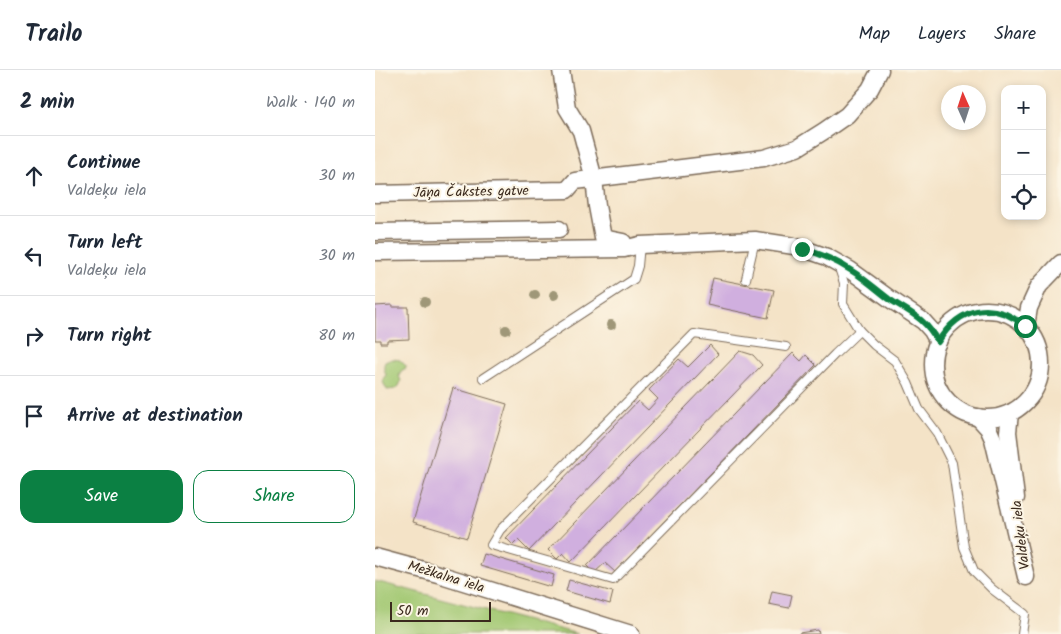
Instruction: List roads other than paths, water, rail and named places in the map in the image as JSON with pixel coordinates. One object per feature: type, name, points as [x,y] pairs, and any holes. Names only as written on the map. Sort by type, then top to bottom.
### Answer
[{"type":"street","points":[[561,70],[567,108],[581,131],[594,179],[603,238],[640,245]]},
{"type":"street","points":[[594,179],[764,158],[797,148],[824,132],[847,115],[870,89],[880,70]]},
{"type":"street","name":"Jāņa Čakstes gatve","points":[[375,194],[567,190],[575,182],[594,179]]},
{"type":"street","points":[[375,232],[559,229]]},
{"type":"street","points":[[375,252],[624,249],[640,245],[755,240],[794,246],[827,257],[850,270],[923,321],[932,331],[938,342]]},
{"type":"street","points":[[1025,326],[1029,308],[1039,286],[1061,263]]},
{"type":"street","points":[[990,310],[1003,312],[1025,326],[1035,338],[1040,352],[1039,381],[1032,394],[1022,405],[1010,413],[994,418],[978,417],[964,413],[953,406],[943,395],[936,383],[933,369],[934,355],[938,342],[945,330],[956,320],[968,314],[990,310]]},
{"type":"street","name":"Valdeķu iela","points":[[978,417],[988,428],[993,439],[1026,578],[1008,432],[1010,413]]},
{"type":"street","name":"Mežkalna iela","points":[[375,557],[438,574],[631,634]]},
{"type":"lane","points":[[746,279],[755,240]]},
{"type":"lane","points":[[483,378],[634,279],[638,266],[640,245]]},
{"type":"lane","points":[[837,263],[844,283],[843,304],[859,330],[874,345],[895,361],[908,383],[919,409],[937,432],[951,463],[963,547],[974,571],[992,589],[1025,614],[1023,634]]},
{"type":"lane","points":[[786,347],[694,334],[500,530],[491,545],[613,580],[859,330]]}]
